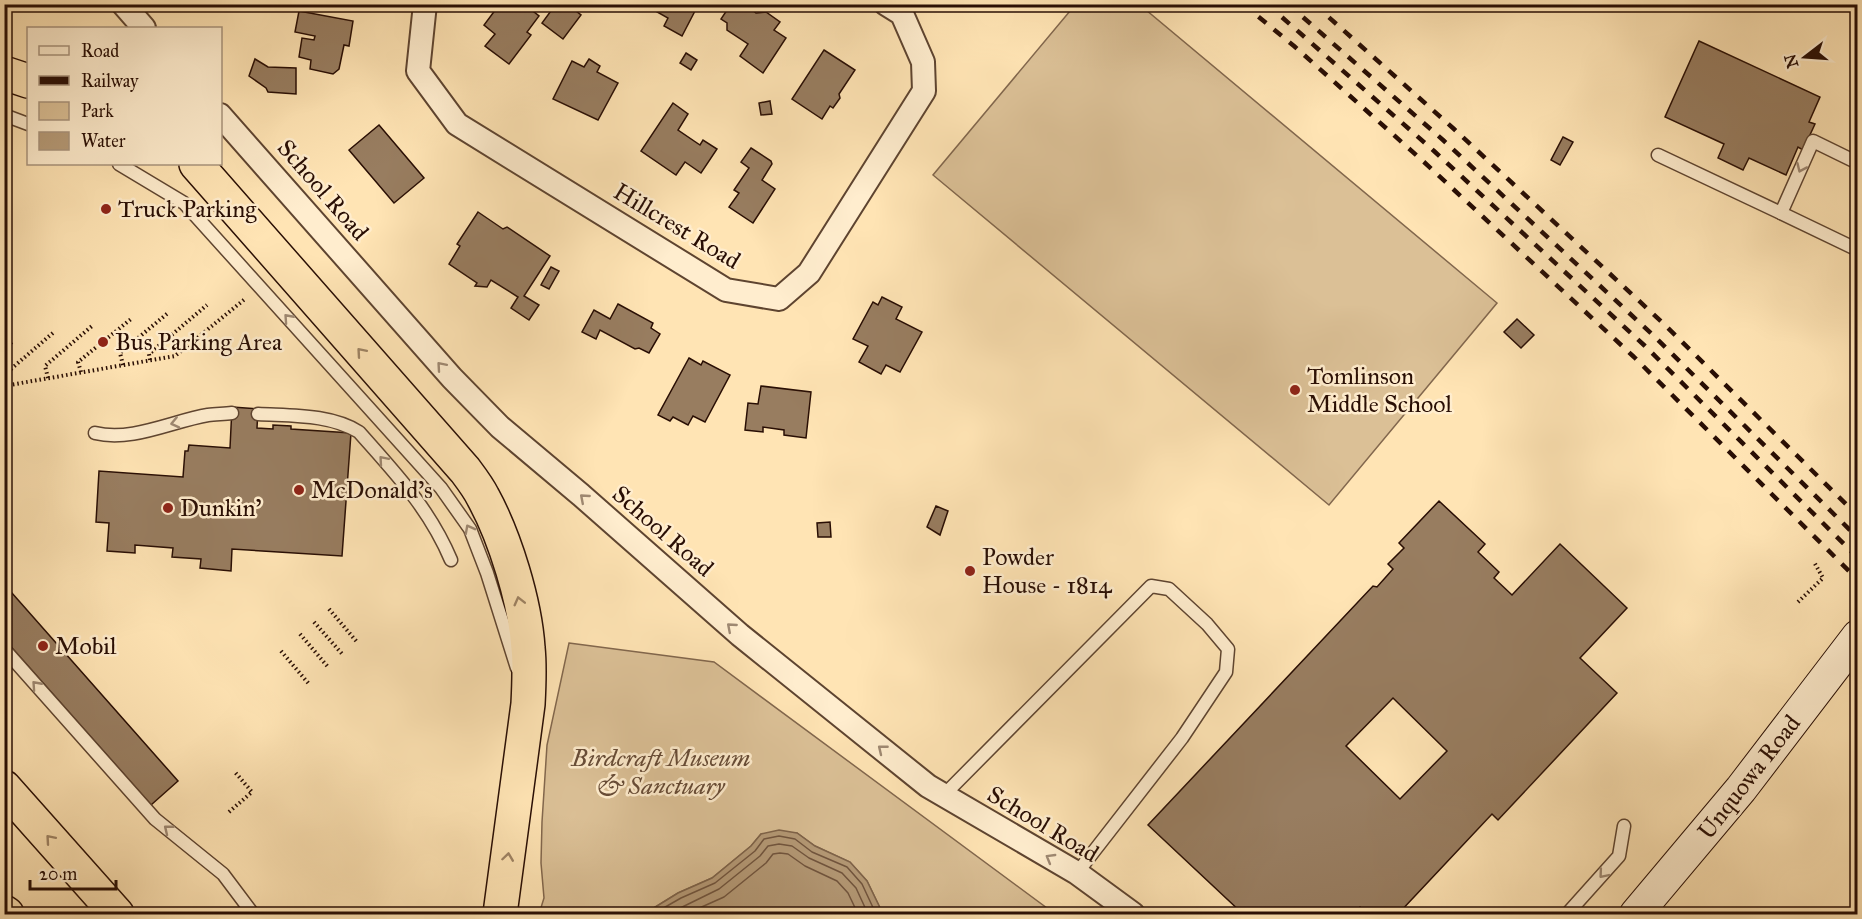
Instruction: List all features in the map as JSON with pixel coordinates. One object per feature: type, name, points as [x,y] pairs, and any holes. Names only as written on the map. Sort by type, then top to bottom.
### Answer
[{"type":"highway","points":[[4,73],[27,81]]},
{"type":"highway","points":[[196,165],[465,470],[482,494],[495,520],[523,616],[528,646],[528,704],[500,915]]},
{"type":"highway","points":[[4,787],[117,915]]},
{"type":"street","points":[[123,4],[143,27]]},
{"type":"street","name":"Hillcrest Road","points":[[425,4],[418,71],[457,123],[726,290],[779,299],[809,273],[924,91],[923,62],[902,14],[886,4]]},
{"type":"street","name":"School Road","points":[[222,117],[444,369],[500,427],[740,635],[943,796],[1077,873],[1133,915]]},
{"type":"street","name":"Unquowa Road","points":[[1636,915],[1713,825],[1857,636]]},
{"type":"lane","points":[[4,115],[27,124]]},
{"type":"lane","points":[[1782,213],[1813,141],[1857,163]]},
{"type":"lane","points":[[1658,155],[1857,250]]},
{"type":"lane","points":[[121,165],[184,203],[441,488],[470,529],[487,573],[528,704]]},
{"type":"lane","points":[[95,433],[107,436],[127,434],[208,415],[232,413]]},
{"type":"lane","points":[[258,414],[330,420],[350,426],[359,432],[419,502],[435,525],[451,560]]},
{"type":"lane","points":[[943,796],[1151,586],[1169,589],[1208,624],[1228,649],[1227,672],[1182,738],[1077,873]]},
{"type":"lane","points":[[4,649],[155,819],[223,874],[252,915]]},
{"type":"lane","points":[[1567,915],[1619,856],[1624,826]]},
{"type":"path","points":[[5,384],[175,356],[244,299]]},
{"type":"path","points":[[150,360],[149,354],[207,305]]},
{"type":"path","points":[[123,365],[120,353],[168,313]]},
{"type":"path","points":[[81,372],[78,362],[131,319]]},
{"type":"path","points":[[48,378],[45,366],[92,326]]},
{"type":"path","points":[[4,375],[54,332]]},
{"type":"path","points":[[4,349],[14,340]]},
{"type":"path","points":[[1798,602],[1823,578],[1814,562]]},
{"type":"path","points":[[329,609],[357,642]]},
{"type":"path","points":[[314,622],[343,655]]},
{"type":"path","points":[[300,634],[328,667]]},
{"type":"path","points":[[281,651],[309,684]]},
{"type":"path","points":[[230,812],[252,792],[234,771]]},
{"type":"green space","points":[[1075,5],[1140,5],[1497,303],[1329,505],[933,175]]},
{"type":"green space","name":"Birdcraft Museum & Sanctuary","points":[[569,643],[714,662],[1055,914],[883,914],[867,881],[850,862],[815,846],[797,833],[761,834],[751,846],[712,878],[678,893],[644,914],[539,914],[544,898],[541,863],[547,745]]},
{"type":"water","points":[[779,830],[797,833],[815,846],[850,862],[867,881],[883,914],[644,914],[678,893],[712,878],[751,846],[761,834]]},
{"type":"building","points":[[506,4],[524,4],[539,16],[527,32],[531,35],[509,64],[485,46],[495,34],[484,25],[499,5],[503,9]]},
{"type":"building","points":[[556,4],[567,4],[581,15],[563,39],[542,23]]},
{"type":"building","points":[[643,4],[689,4],[696,9],[682,36],[664,26],[668,18]]},
{"type":"building","points":[[731,4],[740,9],[744,4],[756,13],[766,12],[780,22],[774,30],[786,38],[763,73],[740,56],[748,44],[727,30],[727,23],[721,19]]},
{"type":"building","points":[[299,11],[353,21],[349,46],[344,45],[339,69],[333,74],[310,69],[311,60],[299,57],[302,38],[314,40],[315,36],[295,32]]},
{"type":"building","points":[[1699,41],[1820,97],[1809,122],[1815,124],[1803,150],[1798,147],[1786,175],[1749,158],[1743,170],[1718,158],[1724,144],[1665,117]]},
{"type":"building","points":[[824,50],[855,70],[839,94],[840,98],[833,108],[830,106],[822,119],[792,99]]},
{"type":"building","points":[[686,53],[697,60],[691,70],[680,63]]},
{"type":"building","points":[[255,59],[268,67],[296,68],[296,94],[268,92],[249,76]]},
{"type":"building","points":[[589,59],[600,66],[597,72],[618,83],[598,120],[553,99],[572,61],[584,67]]},
{"type":"building","points":[[770,101],[772,114],[761,115],[759,103]]},
{"type":"building","points":[[673,103],[688,114],[678,130],[700,145],[703,140],[717,149],[701,173],[685,162],[676,175],[641,151]]},
{"type":"building","points":[[379,125],[424,178],[394,203],[349,150]]},
{"type":"building","points":[[1563,137],[1573,142],[1560,165],[1551,160]]},
{"type":"building","points":[[751,148],[771,161],[772,164],[762,180],[775,189],[753,223],[729,207],[739,193],[734,190],[749,168],[741,162]]},
{"type":"building","points":[[478,212],[503,229],[507,227],[550,256],[524,296],[539,305],[529,320],[511,308],[518,297],[491,280],[487,287],[475,286],[477,283],[449,264],[460,246],[457,244]]},
{"type":"building","points":[[551,267],[559,271],[549,289],[541,285]]},
{"type":"building","points":[[882,297],[902,307],[896,319],[922,332],[900,372],[886,365],[881,374],[859,362],[868,346],[853,339],[873,302],[878,305]]},
{"type":"building","points":[[618,304],[653,323],[651,328],[660,334],[649,353],[639,348],[635,349],[600,330],[596,339],[582,332],[594,310],[610,319]]},
{"type":"building","points":[[1517,319],[1534,335],[1521,348],[1504,332]]},
{"type":"building","points":[[689,358],[701,365],[703,361],[730,375],[705,422],[693,416],[688,425],[673,417],[670,421],[658,415]]},
{"type":"building","points":[[761,386],[811,392],[806,438],[784,435],[784,430],[763,427],[763,432],[745,430],[748,403],[758,404]]},
{"type":"building","points":[[232,407],[258,409],[257,428],[273,429],[273,425],[291,426],[291,429],[351,433],[342,556],[232,549],[231,571],[200,568],[201,559],[172,557],[173,548],[135,545],[135,553],[107,551],[109,523],[96,522],[99,471],[183,477],[185,451],[188,451],[189,445],[230,448]]},
{"type":"building","points":[[1439,501],[1485,544],[1478,552],[1499,572],[1494,578],[1512,595],[1560,544],[1627,608],[1580,658],[1617,693],[1498,820],[1492,814],[1398,914],[1367,914],[1360,907],[1353,914],[1243,914],[1148,825],[1373,586],[1377,587],[1393,569],[1388,564],[1404,548],[1399,543]],"holes":[[[1393,698],[1447,751],[1400,799],[1346,746]]]},
{"type":"building","points":[[936,506],[948,511],[940,535],[927,527]]},
{"type":"building","points":[[830,522],[831,537],[818,537],[817,523]]},
{"type":"building","points":[[4,584],[178,781],[151,805],[4,639]]},
{"type":"railway","points":[[1243,4],[1294,46],[1424,162],[1634,357],[1858,580]]},
{"type":"railway","points":[[1267,4],[1434,151],[1645,346],[1858,558]]},
{"type":"railway","points":[[1288,4],[1443,140],[1654,336],[1858,538]]},
{"type":"railway","points":[[1314,4],[1454,129],[1665,325],[1858,516]]},
{"type":"place","name":"Truck Parking","points":[[106,209]]},
{"type":"place","name":"Bus Parking Area","points":[[103,342]]},
{"type":"place","name":"Tomlinson Middle School","points":[[1295,390]]},
{"type":"place","name":"McDonald's","points":[[299,490]]},
{"type":"place","name":"Dunkin'","points":[[168,508]]},
{"type":"place","name":"Powder House - 1814","points":[[970,571]]},
{"type":"place","name":"Mobil","points":[[43,646]]}]
